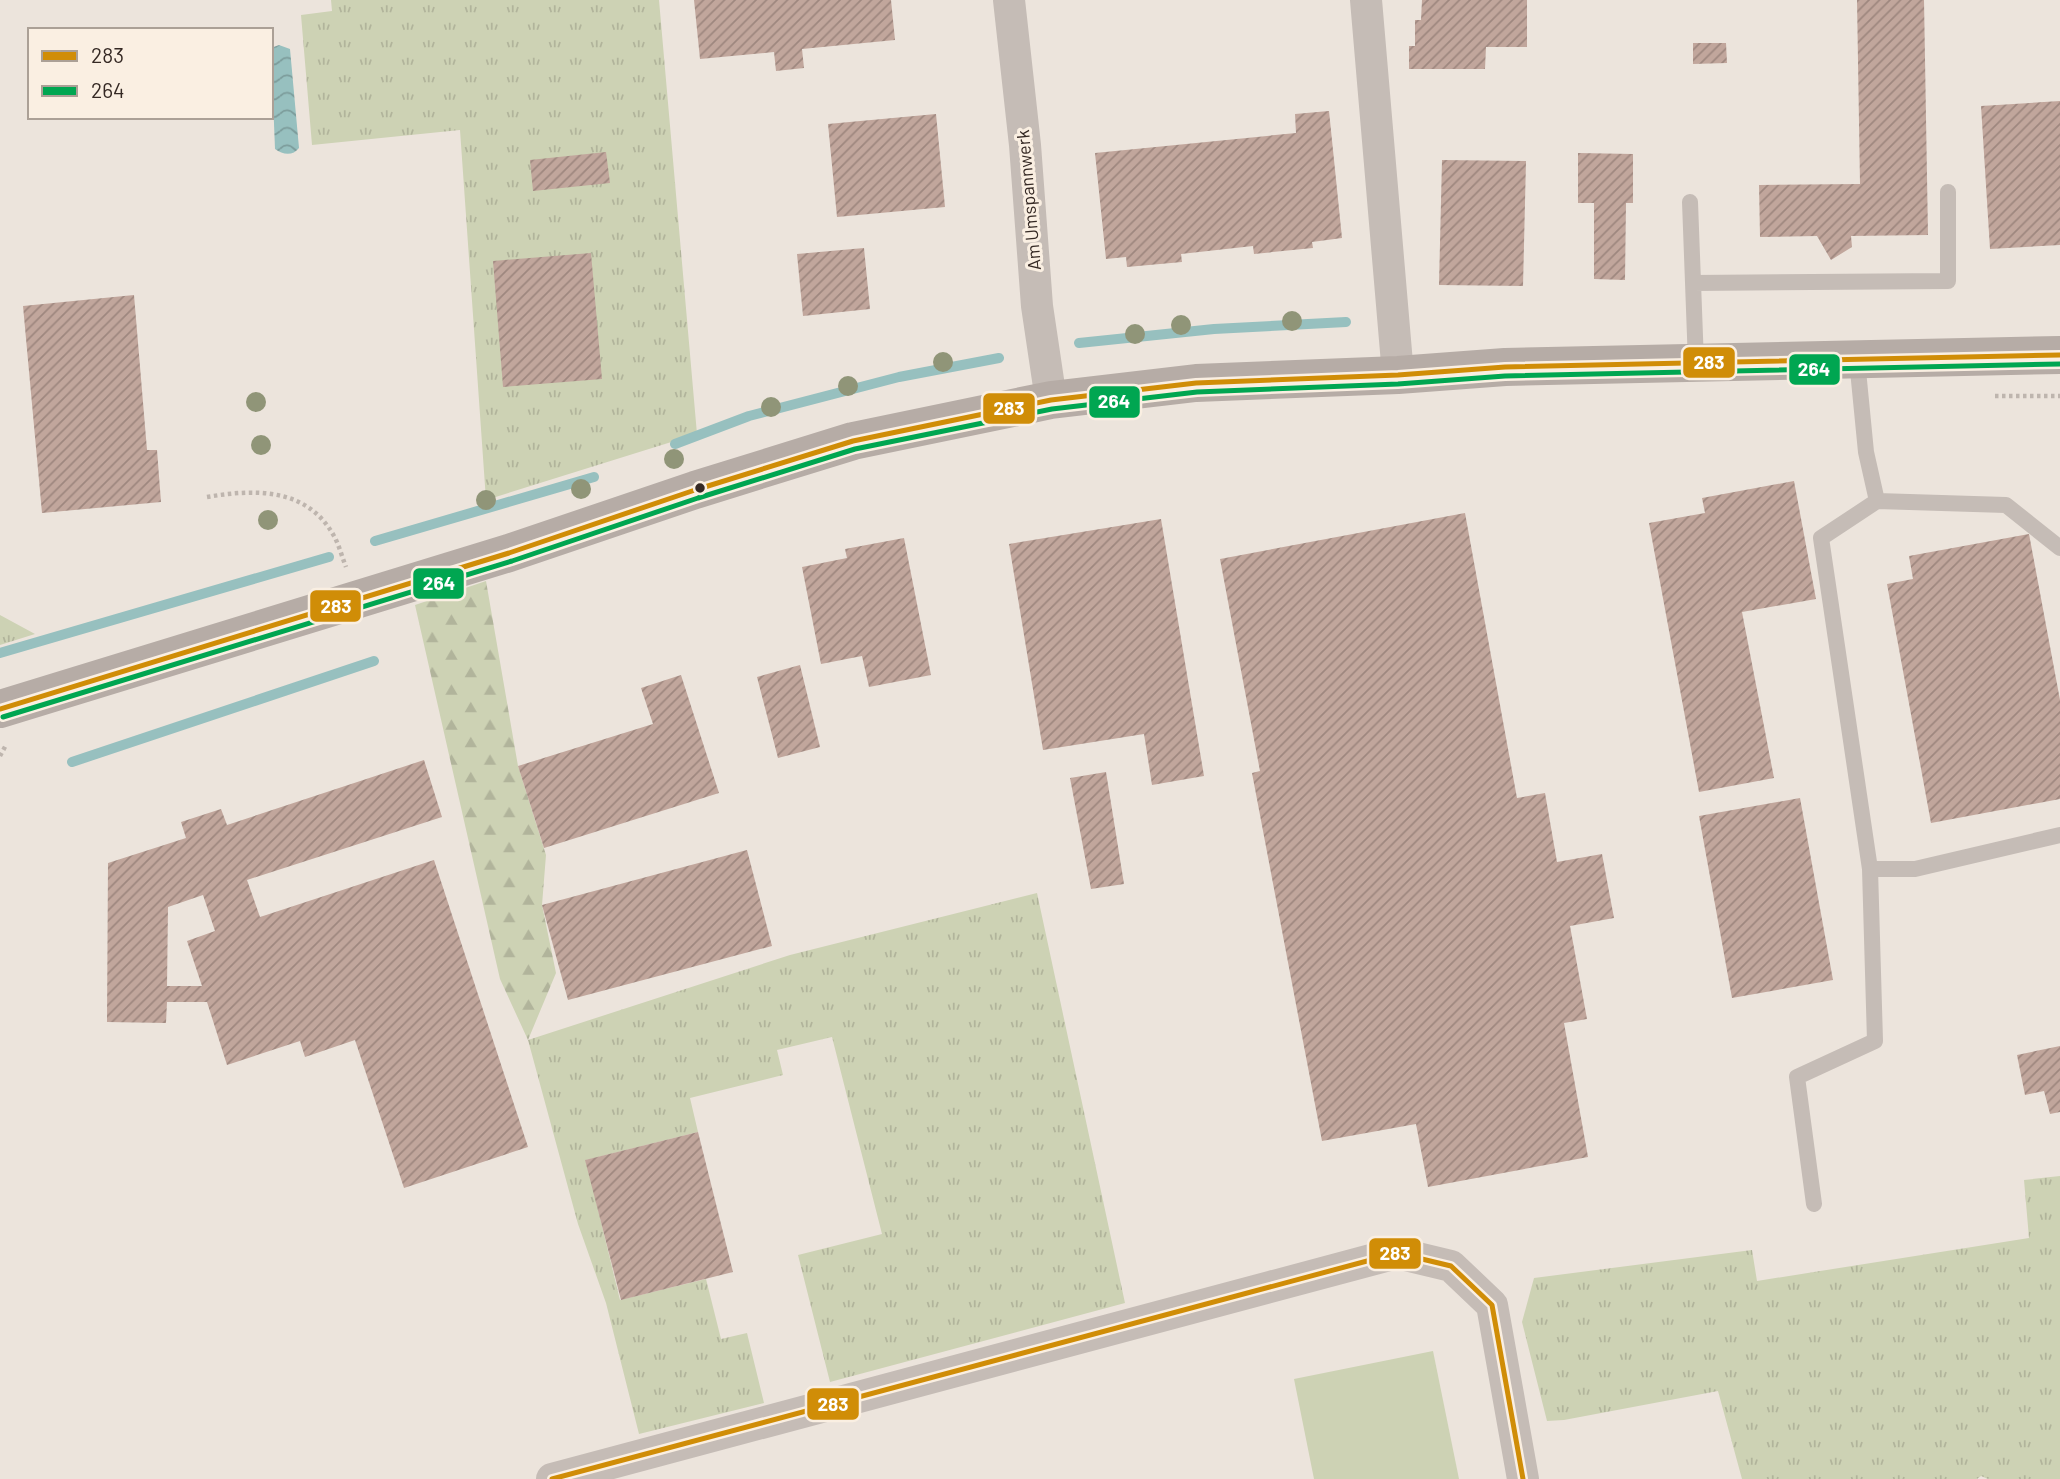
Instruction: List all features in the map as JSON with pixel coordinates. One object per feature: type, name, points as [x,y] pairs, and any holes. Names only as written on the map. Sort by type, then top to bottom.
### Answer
[{"type":"main road","points":[[0,709],[509,553],[695,490],[853,441],[1051,400],[1196,383],[1505,368],[2060,355]]},
{"type":"street","name":"Am Umspannwerk","points":[[1009,0],[1025,145],[1037,306],[1051,400]]},
{"type":"street","points":[[1366,0],[1398,375]]},
{"type":"street","points":[[552,1479],[1397,1253],[1451,1266],[1492,1305],[1523,1479]]},
{"type":"lane","points":[[1693,284],[1948,281],[1948,192]]},
{"type":"lane","points":[[1690,202],[1696,363]]},
{"type":"lane","points":[[1857,359],[1866,452],[1877,501]]},
{"type":"lane","points":[[1814,1204],[1797,1077],[1875,1041],[1870,869],[1821,538],[1877,501],[2006,505],[2060,548]]},
{"type":"lane","points":[[1870,869],[1915,869],[2060,835]]},
{"type":"path","points":[[1993,396],[2060,396]]},
{"type":"path","points":[[207,497],[241,491],[275,493],[299,502],[320,517],[334,536],[346,567]]},
{"type":"green space","points":[[331,0],[659,0],[697,434],[486,500],[460,130],[312,145],[301,15],[332,11]]},
{"type":"green space","points":[[486,581],[518,766],[546,855],[542,905],[556,973],[528,1040],[500,979],[415,605]]},
{"type":"green space","points":[[0,615],[35,634],[0,645]]},
{"type":"green space","points":[[1037,893],[1125,1303],[830,1382],[798,1255],[882,1234],[832,1037],[777,1050],[783,1075],[690,1098],[698,1132],[586,1160],[620,1300],[706,1279],[721,1339],[747,1333],[764,1403],[639,1434],[606,1303],[578,1224],[528,1040],[790,955]]},
{"type":"green space","points":[[2060,1176],[2060,1479],[1988,1479],[1981,1476],[1977,1479],[1742,1479],[1718,1391],[1547,1421],[1522,1322],[1534,1278],[1752,1250],[1757,1281],[2029,1238],[2024,1180]]},
{"type":"green space","points":[[1433,1351],[1459,1479],[1314,1479],[1294,1379]]},
{"type":"water","points":[[279,45],[290,49],[299,148],[288,154],[275,149],[273,47]]},
{"type":"building","points":[[694,0],[891,0],[895,40],[802,49],[804,68],[776,71],[774,52],[700,59]]},
{"type":"building","points":[[1422,0],[1527,0],[1527,47],[1486,47],[1485,69],[1409,69],[1409,46],[1415,46],[1415,20],[1421,20]]},
{"type":"building","points":[[1857,0],[1924,0],[1928,235],[1851,236],[1852,247],[1831,260],[1817,236],[1760,237],[1759,185],[1860,184]]},
{"type":"building","points":[[1693,43],[1726,43],[1727,63],[1693,64]]},
{"type":"building","points":[[2060,101],[2060,245],[1990,249],[1981,106]]},
{"type":"building","points":[[1329,111],[1342,238],[1312,242],[1313,248],[1254,254],[1253,246],[1181,254],[1182,262],[1127,267],[1126,257],[1106,259],[1095,153],[1296,133],[1295,114]]},
{"type":"building","points":[[936,114],[945,207],[837,217],[828,124]]},
{"type":"building","points":[[606,152],[610,183],[533,191],[530,160]]},
{"type":"building","points":[[1578,153],[1633,154],[1633,203],[1626,203],[1625,280],[1594,279],[1594,203],[1578,203]]},
{"type":"building","points":[[1442,160],[1526,161],[1523,286],[1439,285]]},
{"type":"building","points":[[864,248],[870,309],[803,316],[797,254]]},
{"type":"building","points":[[591,253],[602,379],[503,387],[493,261]]},
{"type":"building","points":[[134,295],[147,450],[157,450],[161,502],[42,513],[23,306]]},
{"type":"building","points":[[1794,481],[1816,599],[1742,612],[1774,778],[1699,792],[1649,523],[1705,513],[1702,498]]},
{"type":"building","points":[[1465,513],[1517,798],[1545,793],[1557,862],[1602,854],[1614,918],[1570,926],[1587,1019],[1564,1023],[1588,1157],[1428,1187],[1416,1124],[1322,1141],[1252,773],[1260,771],[1220,559]]},
{"type":"building","points":[[1161,519],[1204,776],[1152,785],[1144,734],[1043,750],[1009,544]]},
{"type":"building","points":[[2029,534],[2060,700],[2060,799],[1931,823],[1887,584],[1913,579],[1909,556]]},
{"type":"building","points":[[904,538],[931,675],[869,687],[862,656],[821,664],[802,567],[847,558],[845,549]]},
{"type":"building","points":[[800,665],[820,747],[778,758],[757,677]]},
{"type":"building","points":[[681,675],[719,793],[544,848],[518,766],[653,724],[641,688]]},
{"type":"building","points":[[424,760],[442,817],[247,880],[260,917],[434,860],[528,1147],[404,1188],[355,1040],[305,1057],[300,1041],[227,1065],[207,1002],[167,1002],[166,1023],[107,1022],[108,863],[186,838],[181,822],[221,809],[227,825]],"holes":[[[203,895],[215,931],[187,941],[202,986],[167,986],[168,907]]]},
{"type":"building","points":[[1106,772],[1124,884],[1091,889],[1070,778]]},
{"type":"building","points":[[1800,798],[1833,980],[1732,998],[1699,816]]},
{"type":"building","points":[[747,850],[772,946],[568,1000],[542,905]]},
{"type":"building","points":[[2060,1046],[2060,1112],[2050,1114],[2044,1091],[2025,1095],[2017,1055]]},
{"type":"building","points":[[698,1132],[733,1272],[621,1300],[585,1160]]},
{"type":"waterway","points":[[1079,343],[1214,329],[1346,322]]},
{"type":"waterway","points":[[675,444],[749,416],[899,377],[999,358]]},
{"type":"waterway","points":[[375,541],[594,477]]},
{"type":"waterway","points":[[0,653],[329,557]]},
{"type":"waterway","points":[[72,762],[374,661]]},
{"type":"transit line","name":"283","points":[[0,709],[509,553],[695,490],[853,441],[1051,400],[1196,383],[1398,375],[1505,367],[2060,355]]},
{"type":"transit line","name":"264","points":[[3,717],[512,561],[698,498],[855,449],[1052,409],[1197,392],[1398,384],[1505,376],[2060,364]]},
{"type":"transit line","name":"283","points":[[552,1479],[1397,1253],[1451,1266],[1492,1305],[1523,1479]]}]
